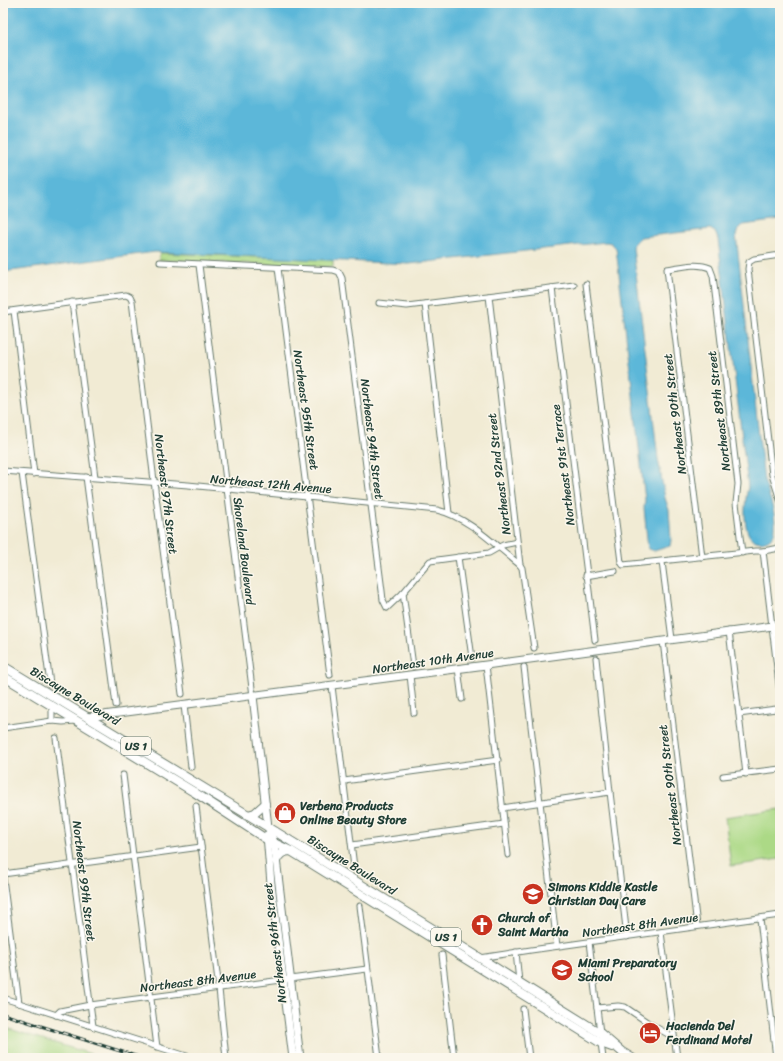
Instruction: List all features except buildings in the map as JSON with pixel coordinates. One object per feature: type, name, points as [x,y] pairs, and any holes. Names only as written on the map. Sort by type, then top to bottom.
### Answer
[{"type":"main road","name":"Biscayne Boulevard","points":[[3,666],[519,982],[600,1033],[622,1052]]},
{"type":"main road","name":"Biscayne Boulevard","points":[[3,676],[270,840],[291,851],[601,1043],[632,1058]]},
{"type":"main road","points":[[248,815],[255,813],[266,804]]},
{"type":"main road","points":[[276,860],[278,855],[283,852],[291,851]]},
{"type":"main road","points":[[394,915],[404,917],[412,916]]},
{"type":"main road","points":[[464,959],[480,958]]},
{"type":"street","points":[[780,255],[754,259],[749,262],[748,268],[772,475],[780,500]]},
{"type":"street","points":[[160,262],[278,268]]},
{"type":"street","name":"Shoreland Boulevard","points":[[199,265],[252,696]]},
{"type":"street","name":"Northeast 89th Street","points":[[667,269],[703,265],[710,268],[714,276],[738,484],[736,502],[742,553]]},
{"type":"street","name":"Northeast 94th Street","points":[[278,268],[331,270],[339,272],[342,278],[370,503],[384,600],[387,608],[403,593]]},
{"type":"street","name":"Northeast 95th Street","points":[[278,268],[330,675]]},
{"type":"street","name":"Northeast 90th Street","points":[[667,269],[702,557]]},
{"type":"street","points":[[586,284],[620,554],[623,565],[662,562],[780,548]]},
{"type":"street","points":[[379,303],[407,306],[574,285]]},
{"type":"street","name":"Northeast 91st Terrace","points":[[552,288],[595,640]]},
{"type":"street","name":"Northeast 97th Street","points":[[72,302],[126,295],[130,297],[132,301],[182,694]]},
{"type":"street","name":"Northeast 92nd Street","points":[[489,296],[517,542],[534,648]]},
{"type":"street","points":[[3,312],[72,302],[95,477]]},
{"type":"street","points":[[425,304],[450,514]]},
{"type":"street","points":[[14,311],[34,474]]},
{"type":"street","name":"Northeast 12th Avenue","points":[[3,471],[95,477],[424,508],[450,514],[466,522],[520,565]]},
{"type":"street","points":[[22,473],[50,684]]},
{"type":"street","points":[[86,477],[116,705]]},
{"type":"street","points":[[414,666],[403,593],[430,561],[490,553],[503,545],[517,542]]},
{"type":"street","points":[[763,551],[780,693]]},
{"type":"street","points":[[458,557],[472,658]]},
{"type":"street","points":[[662,562],[672,639]]},
{"type":"street","points":[[586,576],[615,571]]},
{"type":"street","name":"Northeast 10th Avenue","points":[[88,717],[332,686],[780,624]]},
{"type":"street","points":[[729,631],[746,774]]},
{"type":"street","name":"Northeast 90th Street","points":[[663,641],[697,926]]},
{"type":"street","points":[[596,658],[610,792],[628,937]]},
{"type":"street","points":[[486,665],[508,855]]},
{"type":"street","points":[[524,667],[557,946]]},
{"type":"street","points":[[458,668],[462,699]]},
{"type":"street","points":[[410,675],[414,713]]},
{"type":"street","points":[[332,686],[354,867]]},
{"type":"street","name":"Northeast 96th Street","points":[[252,696],[287,979],[300,1058]]},
{"type":"street","points":[[184,705],[191,767]]},
{"type":"street","points":[[52,706],[52,721]]},
{"type":"street","points":[[739,714],[780,708]]},
{"type":"street","points":[[3,728],[52,721],[76,721]]},
{"type":"street","name":"Northeast 99th Street","points":[[56,738],[93,1026]]},
{"type":"street","points":[[344,781],[498,760]]},
{"type":"street","points":[[723,776],[780,769]]},
{"type":"street","points":[[123,775],[152,997],[157,1047]]},
{"type":"street","points":[[502,808],[610,792]]},
{"type":"street","points":[[196,806],[219,989],[226,1058]]},
{"type":"street","points":[[352,845],[504,824]]},
{"type":"street","name":"Northeast 96th Street","points":[[270,840],[276,860],[293,1058]]},
{"type":"street","points":[[3,874],[201,847]]},
{"type":"street","points":[[3,878],[19,1003]]},
{"type":"street","points":[[360,906],[379,1058]]},
{"type":"street","name":"Northeast 8th Avenue","points":[[480,958],[780,915]]},
{"type":"street","points":[[760,919],[776,1058]]},
{"type":"street","points":[[660,932],[677,1058]]},
{"type":"street","points":[[589,942],[600,1033]]},
{"type":"street","points":[[516,952],[519,982]]},
{"type":"street","points":[[442,955],[454,1058]]},
{"type":"street","name":"Northeast 8th Avenue","points":[[56,1015],[60,1011],[90,1005],[368,969]]},
{"type":"street","points":[[3,998],[193,1058]]},
{"type":"street","points":[[597,1008],[618,1006],[625,1007],[650,1024],[675,1038]]},
{"type":"street","points":[[523,1009],[529,1058]]},
{"type":"street","points":[[601,1043],[603,1058]]},
{"type":"green space","points":[[160,253],[333,260],[333,267],[159,260]]},
{"type":"green space","points":[[780,809],[780,859],[731,866],[725,817]]},
{"type":"green space","points":[[3,1027],[104,1058],[3,1058]]},
{"type":"water","points":[[3,3],[780,3],[780,220],[743,225],[738,230],[736,235],[764,480],[772,504],[775,523],[774,534],[768,540],[759,542],[751,537],[746,528],[745,510],[748,487],[718,239],[715,232],[710,229],[641,237],[634,243],[633,248],[658,459],[665,498],[669,510],[670,546],[654,551],[648,549],[644,508],[645,500],[616,248],[611,243],[606,242],[409,264],[155,252],[3,272]]},
{"type":"railway","points":[[3,1014],[142,1058]]},
{"type":"place","name":"Verbena Products Online Beauty Store","points":[[285,813]]},
{"type":"place","name":"Simons Kiddie Kastle Christian Day Care","points":[[533,894]]},
{"type":"place","name":"Church of Saint Martha","points":[[482,925]]},
{"type":"place","name":"Miami Preparatory School","points":[[562,970]]},
{"type":"place","name":"Hacienda Del Ferdinand Motel","points":[[650,1033]]}]
